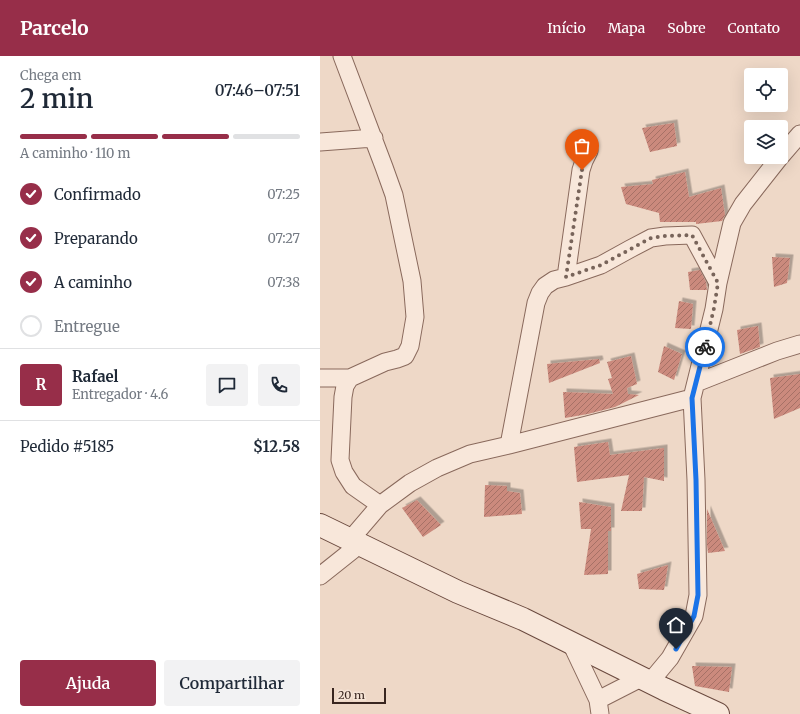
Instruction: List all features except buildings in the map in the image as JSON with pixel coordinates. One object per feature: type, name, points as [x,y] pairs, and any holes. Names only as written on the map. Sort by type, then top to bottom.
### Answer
[{"type":"street","points":[[320,378],[350,378],[379,365],[405,356],[410,346],[415,317],[412,280],[394,196],[374,138],[342,56]]},
{"type":"street","points":[[788,147],[800,134]]},
{"type":"street","points":[[320,142],[374,138]]},
{"type":"street","points":[[566,277],[582,170],[584,161],[589,151]]},
{"type":"street","points":[[571,643],[599,707],[645,680],[670,658],[694,616],[698,595],[694,391],[732,223],[743,204],[774,164]]},
{"type":"street","points":[[509,445],[536,304],[540,293],[545,286],[554,280],[601,265],[651,238],[692,235],[718,283]]},
{"type":"street","points":[[320,576],[355,542],[380,506],[410,483],[437,468],[470,454],[509,445],[694,391],[777,351],[800,344]]},
{"type":"street","points":[[350,378],[345,386],[342,398],[340,460],[344,472],[352,486],[380,506]]},
{"type":"street","points":[[320,525],[458,592],[523,619],[645,680],[718,714]]},
{"type":"way so far","points":[[582,170],[566,277],[601,265],[651,238],[692,235],[718,283],[705,347]]},
{"type":"route","points":[[676,649],[694,616],[698,595],[696,480],[692,398],[705,347]]}]
